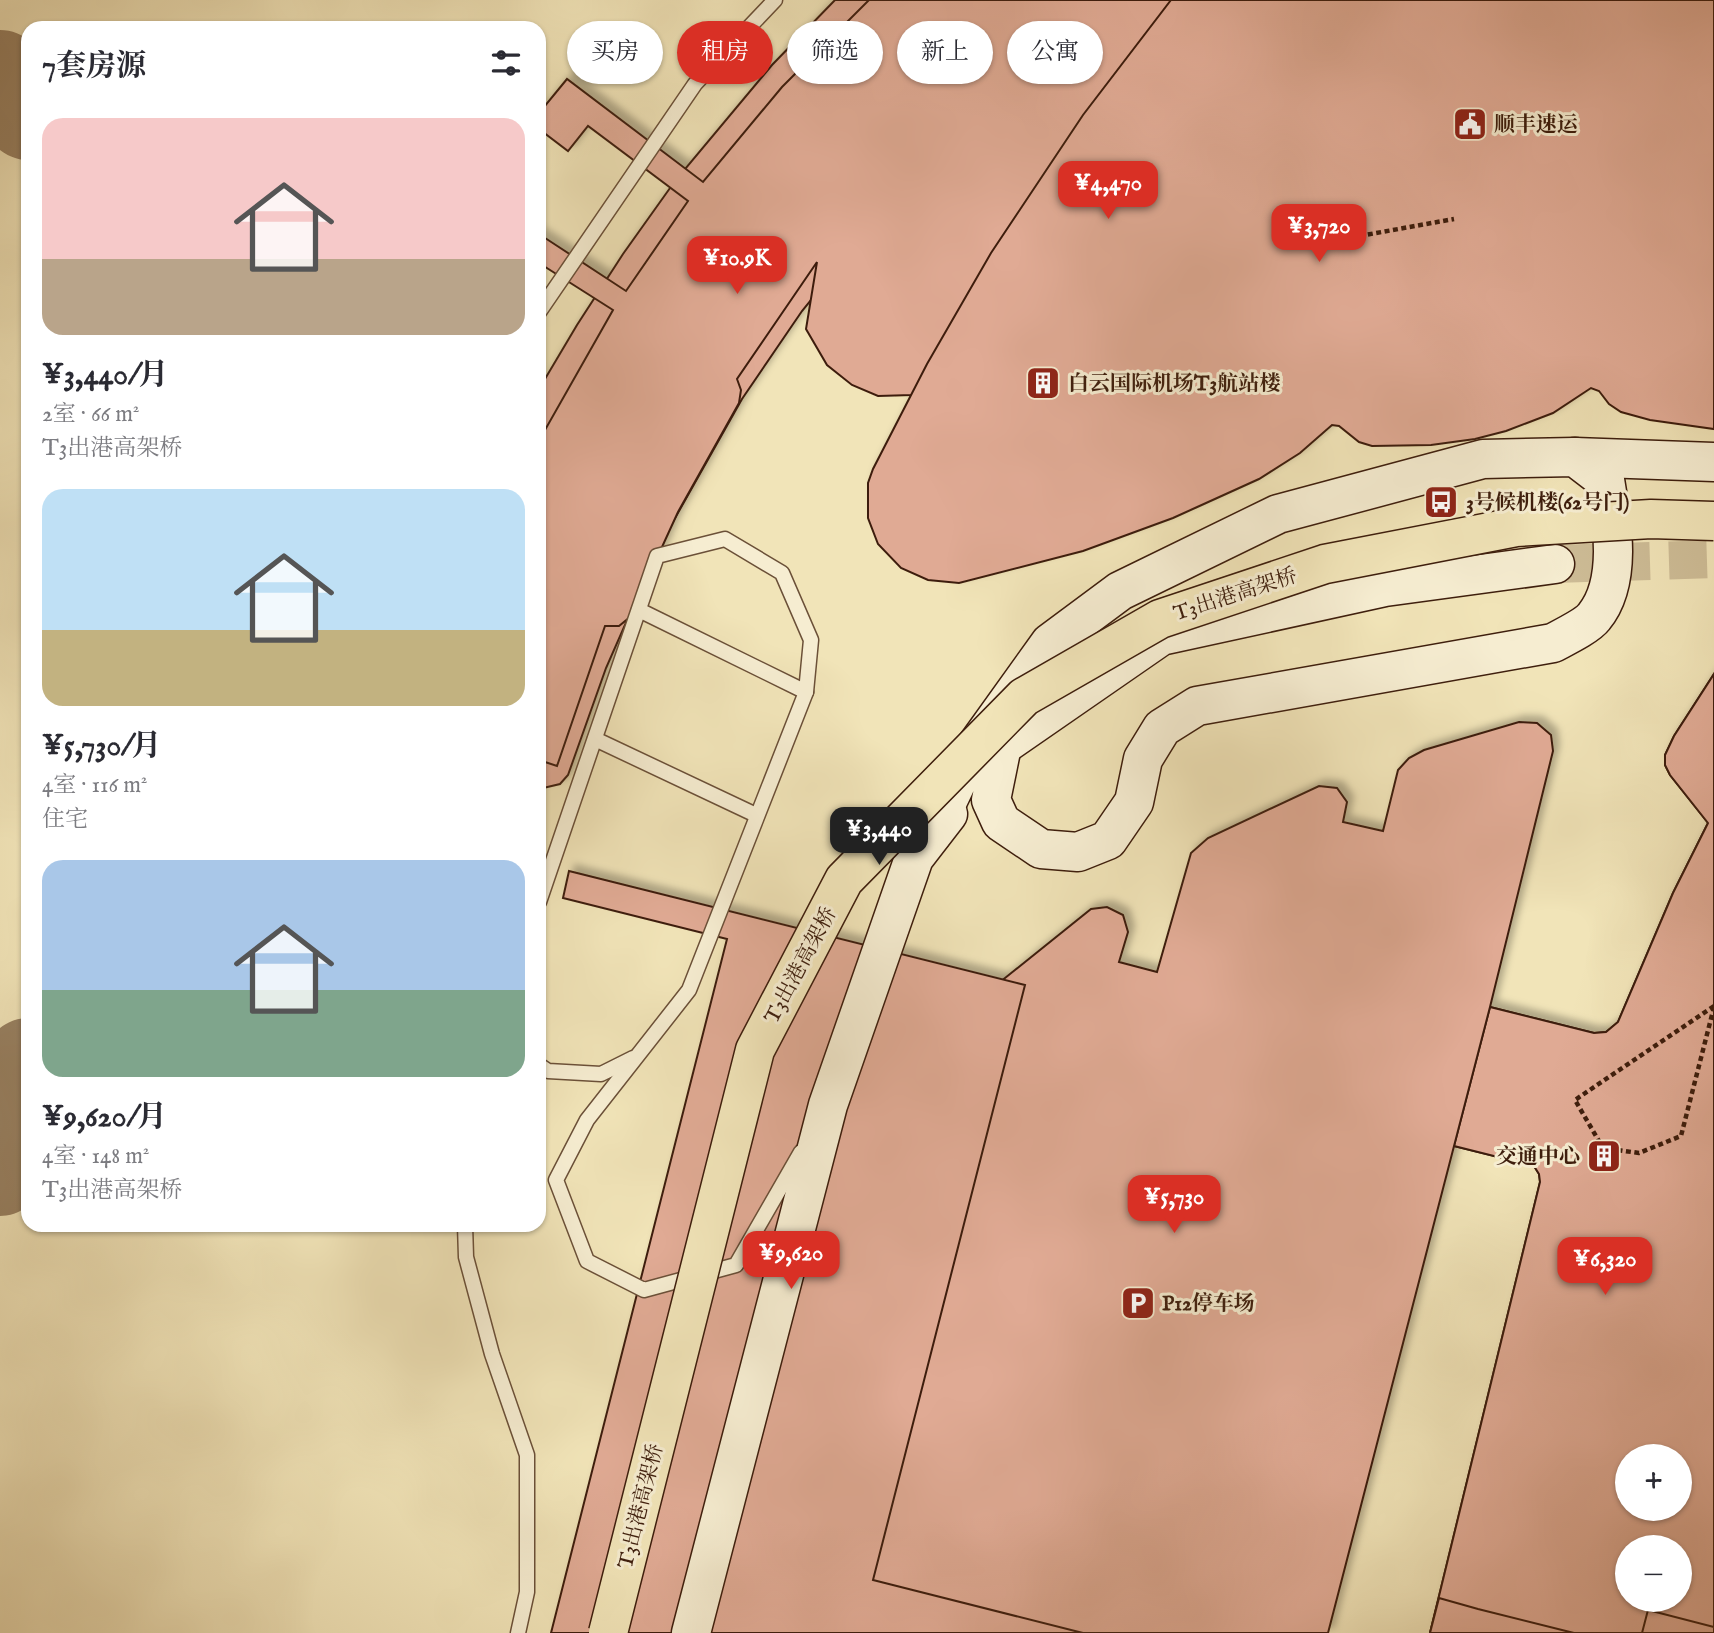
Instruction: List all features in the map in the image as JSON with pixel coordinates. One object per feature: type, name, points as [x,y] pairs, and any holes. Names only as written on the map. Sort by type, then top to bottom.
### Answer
[{"type":"main road","points":[[932,834],[969,756],[1050,643],[1119,592],[1278,514],[1483,459],[1575,457],[1714,462]]},
{"type":"main road","points":[[1002,746],[991,800],[1002,822],[1041,849],[1077,852],[1108,840],[1134,802],[1143,759],[1161,729],[1197,706],[1553,643],[1594,618],[1611,584],[1614,530],[1605,480],[1575,457]]},
{"type":"main road","name":"T3出港高架桥","points":[[608,1633],[755,1050],[844,880],[1024,697],[1160,619],[1325,564],[1516,527],[1651,519],[1714,521]]},
{"type":"main road","points":[[691,1633],[828,1105],[914,858],[1002,746],[1161,636],[1385,587],[1555,564]]},
{"type":"lane","points":[[546,302],[695,84],[775,0]]},
{"type":"lane","points":[[546,882],[657,556],[725,539],[782,573],[811,640],[806,692],[689,990],[587,1120],[556,1180],[587,1261],[644,1290],[736,1265],[828,1105]]},
{"type":"lane","points":[[639,610],[806,692]]},
{"type":"lane","points":[[595,739],[757,815]]},
{"type":"lane","points":[[546,1070],[601,1074],[636,1056]]},
{"type":"lane","points":[[465,1232],[466,1256],[488,1342],[527,1455],[527,1591],[518,1633]]},
{"type":"path","points":[[1325,242],[1454,219]]},
{"type":"path","points":[[1714,1007],[1681,1136],[1639,1153],[1603,1148],[1576,1100],[1714,1007]]},
{"type":"building","points":[[835,0],[1107,0],[1081,21],[1007,21],[1008,84],[937,152],[892,200],[802,311],[742,399],[661,543],[606,668],[568,775],[560,784],[546,787],[546,377],[623,254],[675,181],[756,84],[773,84],[773,64],[787,50],[787,84],[883,84],[883,21],[815,21]]},
{"type":"building","name":"白云国际机场T3航站楼","points":[[869,0],[1714,0],[1714,285],[1630,285],[1525,292],[1527,312],[1470,318],[1469,298],[1346,318],[1268,338],[1274,357],[1221,373],[1215,354],[1141,381],[1006,437],[989,440],[971,432],[956,415],[950,398],[952,380],[912,395],[878,396],[852,385],[827,365],[806,329],[817,262],[737,379],[741,390],[739,403],[678,512],[630,617],[619,626],[605,626],[557,766],[546,762],[546,428],[613,310],[546,267],[546,239],[626,291],[688,201],[588,126],[568,151],[546,134],[546,104],[567,79],[567,84],[574,84],[703,182],[787,82],[883,84],[883,21],[848,21]]},
{"type":"building","points":[[1171,0],[1714,0],[1714,429],[1650,420],[1621,412],[1609,404],[1599,391],[1591,388],[1553,413],[1506,431],[1475,439],[1431,445],[1372,446],[1359,442],[1339,426],[1332,425],[1300,453],[1259,479],[1173,518],[1083,551],[959,583],[928,580],[901,568],[878,544],[868,518],[868,483],[873,469],[927,364],[991,253],[1083,115]]},
{"type":"building","name":"交通中心","points":[[1714,674],[1714,1633],[1430,1633],[1540,1182],[1534,1166],[1454,1146],[1490,1007],[1594,1033],[1606,1032],[1618,1022],[1673,893],[1708,823],[1670,775],[1665,765],[1665,755],[1674,736]]},
{"type":"building","name":"交通中心","points":[[1714,674],[1714,1633],[1430,1633],[1540,1182],[1534,1166],[1454,1146],[1490,1007],[1594,1033],[1606,1032],[1618,1022],[1673,893],[1708,823],[1670,775],[1665,765],[1665,755],[1674,736]]},
{"type":"building","name":"P12停车场","points":[[1519,722],[1537,723],[1551,735],[1553,751],[1490,1007],[1328,1633],[779,1633],[929,1046],[954,1019],[1091,909],[1107,907],[1123,915],[1128,932],[1119,962],[1157,972],[1191,853],[1208,838],[1319,786],[1337,788],[1347,802],[1343,822],[1383,831],[1398,770],[1409,758],[1424,750]]},
{"type":"building","points":[[569,871],[1025,985],[873,1580],[1083,1633],[551,1633],[727,939],[563,898]]},
{"type":"building","points":[[1439,1598],[1478,1609],[1574,1633],[1430,1633]]},
{"type":"building","points":[[1647,1612],[1714,1627],[1714,1633],[1642,1633]]},
{"type":"taxiway","points":[[0,74],[21,106]]},
{"type":"taxiway","points":[[0,1172],[21,1090]]},
{"type":"tunnel","points":[[1555,564],[1714,559]]},
{"type":"place","name":"顺丰速运","points":[[1470,124]]},
{"type":"place","name":"白云国际机场T3航站楼","points":[[1043,383]]},
{"type":"place","name":"3号候机楼(62号门)","points":[[1441,502]]},
{"type":"place","name":"交通中心","points":[[1604,1156]]},
{"type":"place","name":"P12停车场","points":[[1138,1303]]}]
